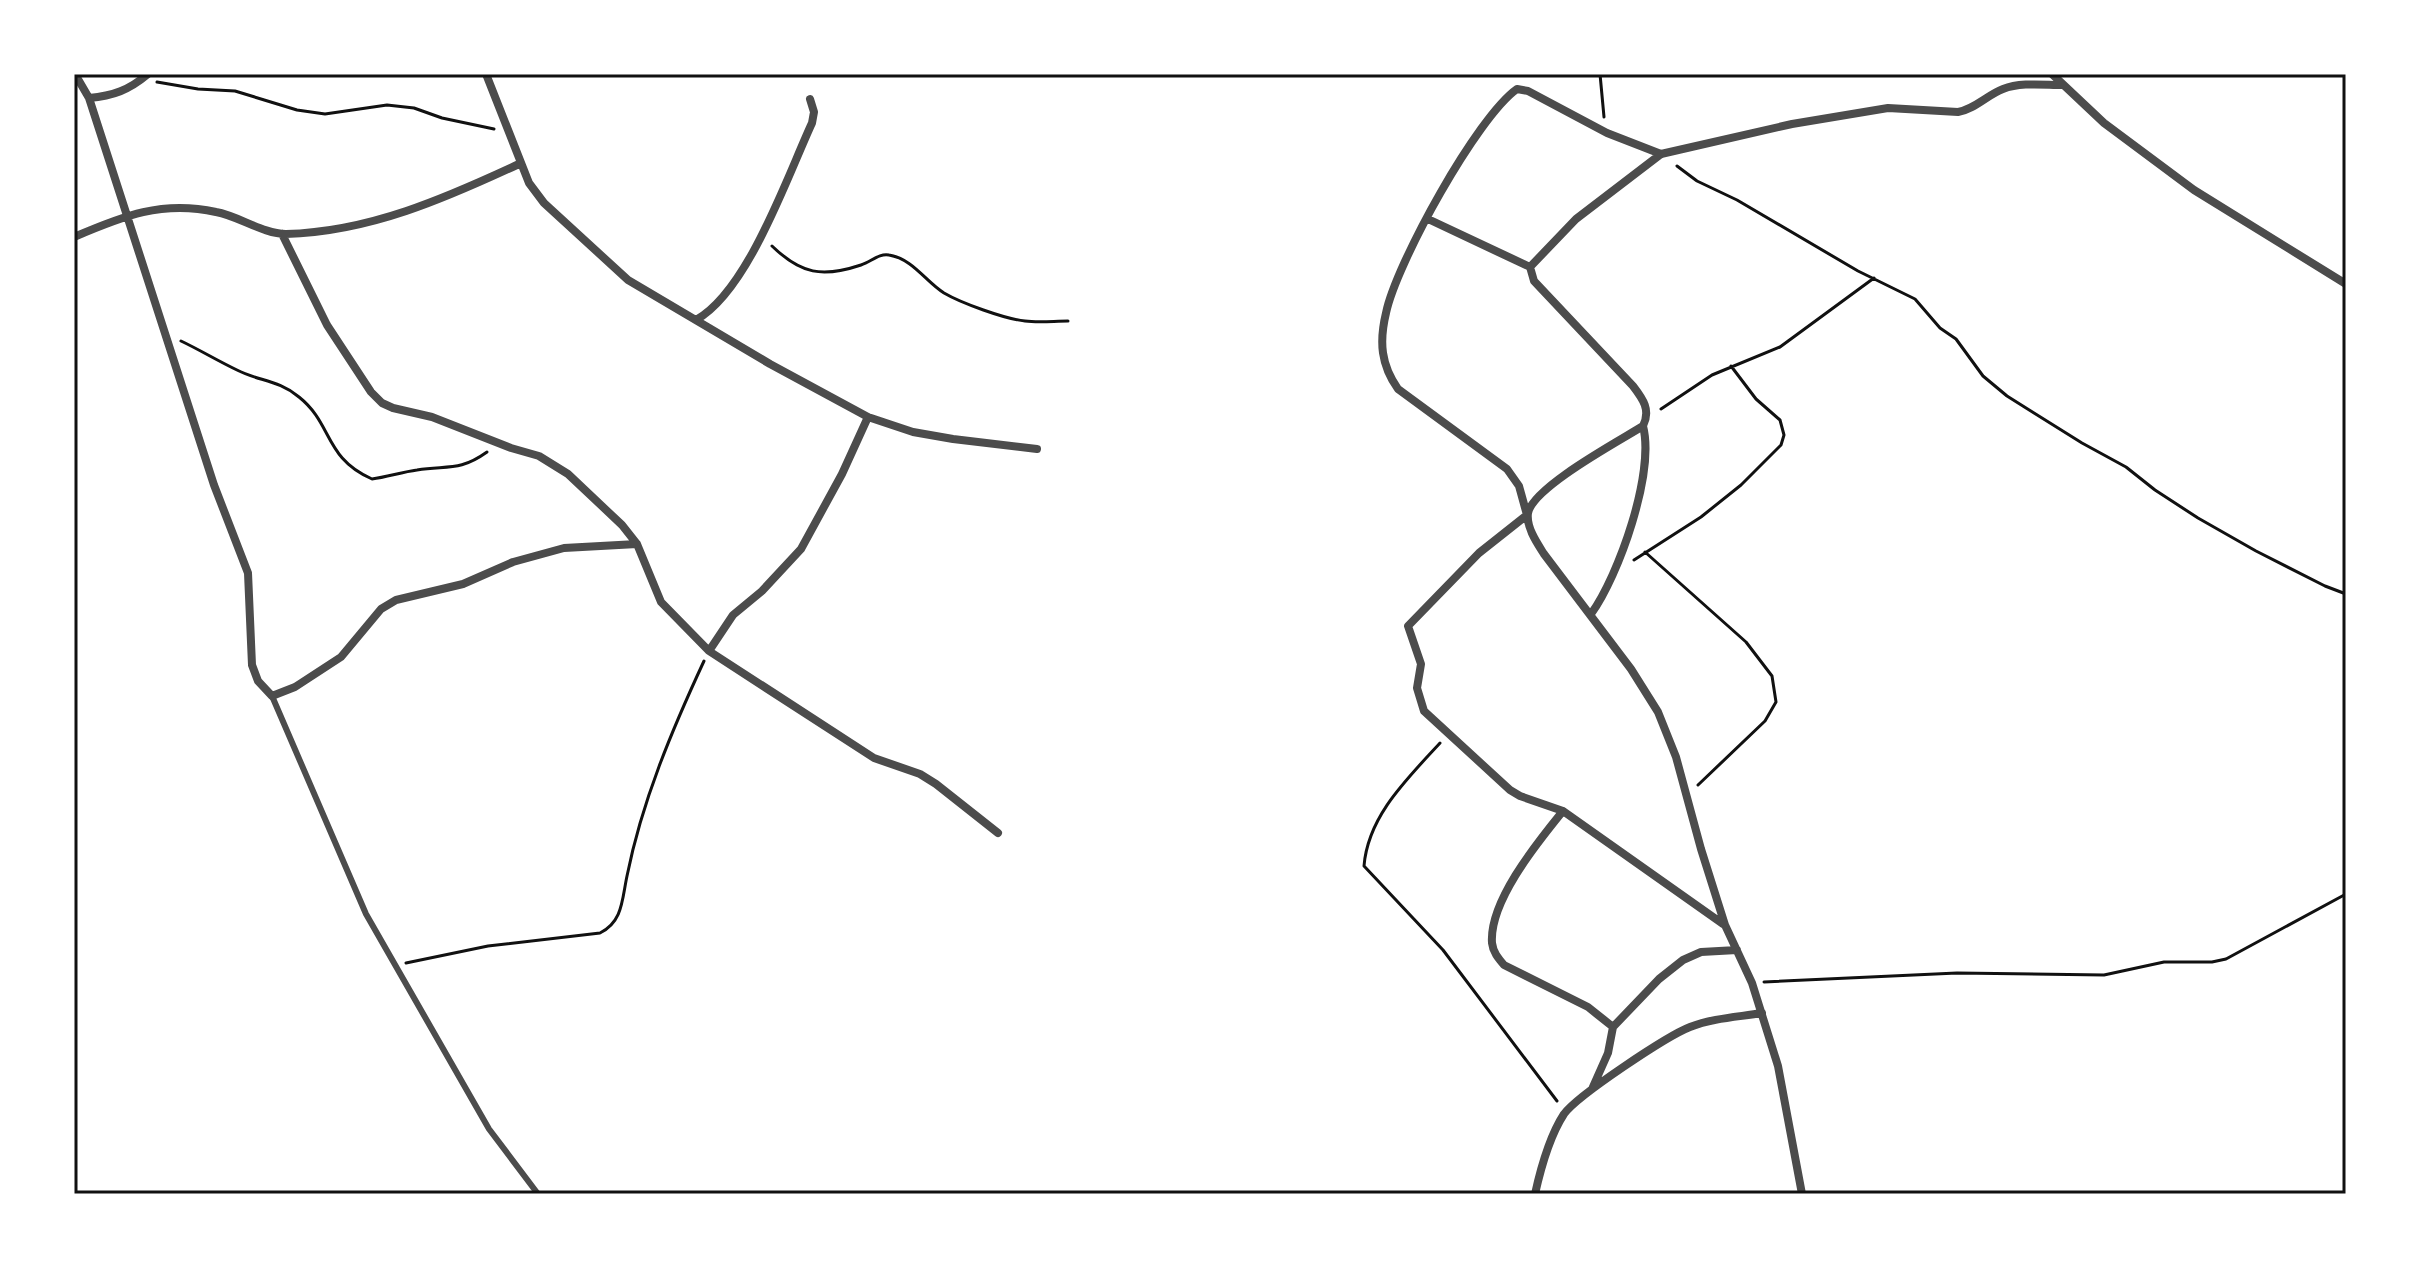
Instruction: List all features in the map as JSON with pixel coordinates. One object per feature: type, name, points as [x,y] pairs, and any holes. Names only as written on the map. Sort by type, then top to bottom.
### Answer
[{"type":"street","points":[[75,74],[89,98],[214,485],[248,573],[252,665],[258,681],[272,696],[295,687],[341,657],[381,609],[396,600],[463,584],[513,562],[564,548],[637,544]]},
{"type":"street","points":[[486,74],[529,183],[544,203],[628,280],[868,417],[913,432],[1037,449]]},
{"type":"street","points":[[2052,74],[2104,123],[2194,190],[2346,284]]},
{"type":"street","points":[[89,98],[126,90],[145,77]]},
{"type":"street","points":[[1530,267],[1576,219],[1661,154],[1792,124],[1888,108],[1958,112],[1969,110],[2013,85],[2062,85]]},
{"type":"street","points":[[1661,154],[1607,133],[1528,91],[1517,89],[1505,97],[1475,136],[1393,285],[1385,316],[1385,370],[1398,389],[1507,469],[1519,486],[1532,535],[1631,669],[1658,712],[1676,757],[1725,925],[1752,983],[1778,1066],[1802,1194]]},
{"type":"street","points":[[696,320],[717,306],[761,235],[812,123],[814,112],[810,99]]},
{"type":"street","points":[[74,237],[154,208],[217,212],[282,234],[340,229],[453,195],[519,164]]},
{"type":"street","points":[[1428,219],[1530,267],[1534,281],[1633,386],[1645,403],[1647,458],[1614,574],[1591,614]]},
{"type":"street","points":[[282,234],[327,325],[371,392],[382,403],[432,417],[539,456],[568,474],[622,525],[637,544],[661,602],[709,651],[874,758],[920,774],[936,784],[998,833]]},
{"type":"street","points":[[709,651],[733,615],[762,591],[801,549],[842,474],[868,417]]},
{"type":"street","points":[[1645,422],[1566,474],[1533,502],[1527,515],[1479,553],[1408,626],[1421,664],[1418,699],[1424,711],[1448,735],[1510,790],[1563,811],[1725,925]]},
{"type":"street","points":[[1563,811],[1526,855],[1509,888],[1495,923],[1494,953],[1504,965],[1588,1007],[1613,1027]]},
{"type":"street","points":[[1592,1090],[1608,1053],[1613,1027],[1659,979],[1683,960],[1701,952],[1737,950]]},
{"type":"street","points":[[1535,1194],[1547,1151],[1565,1112],[1592,1090],[1689,1027],[1762,1013]]},
{"type":"lane","points":[[272,696],[366,914],[489,1129],[538,1194]]},
{"type":"path","points":[[1600,74],[1607,133]]},
{"type":"path","points":[[145,77],[198,89],[235,91],[297,110],[325,114],[387,105],[414,108],[477,127],[508,131]]},
{"type":"path","points":[[1661,154],[1697,181],[1915,299],[1940,328],[1956,339],[1983,376],[2007,396],[2126,467],[2198,518],[2256,551],[2346,594]]},
{"type":"path","points":[[761,235],[800,269],[834,272],[863,265],[883,254],[892,255],[911,264],[946,294],[985,310],[1024,321],[1068,321]]},
{"type":"path","points":[[1645,422],[1712,375],[1780,347],[1874,278]]},
{"type":"path","points":[[166,333],[240,372],[275,381],[298,396],[314,410],[345,464],[372,479],[420,469],[450,469],[473,462],[500,443]]},
{"type":"path","points":[[1614,574],[1701,517],[1741,485],[1781,445],[1784,435],[1780,420],[1756,399],[1731,366]]},
{"type":"path","points":[[1645,552],[1746,642],[1772,676],[1776,702],[1765,721],[1728,754],[1688,797]]},
{"type":"path","points":[[394,965],[450,952],[600,933],[612,927],[619,916],[634,840],[655,775],[709,651]]},
{"type":"path","points":[[1448,735],[1378,818],[1366,845],[1364,866],[1443,950],[1565,1112]]},
{"type":"path","points":[[1752,983],[1957,973],[2104,975],[2164,962],[2212,962],[2226,959],[2346,894]]}]
